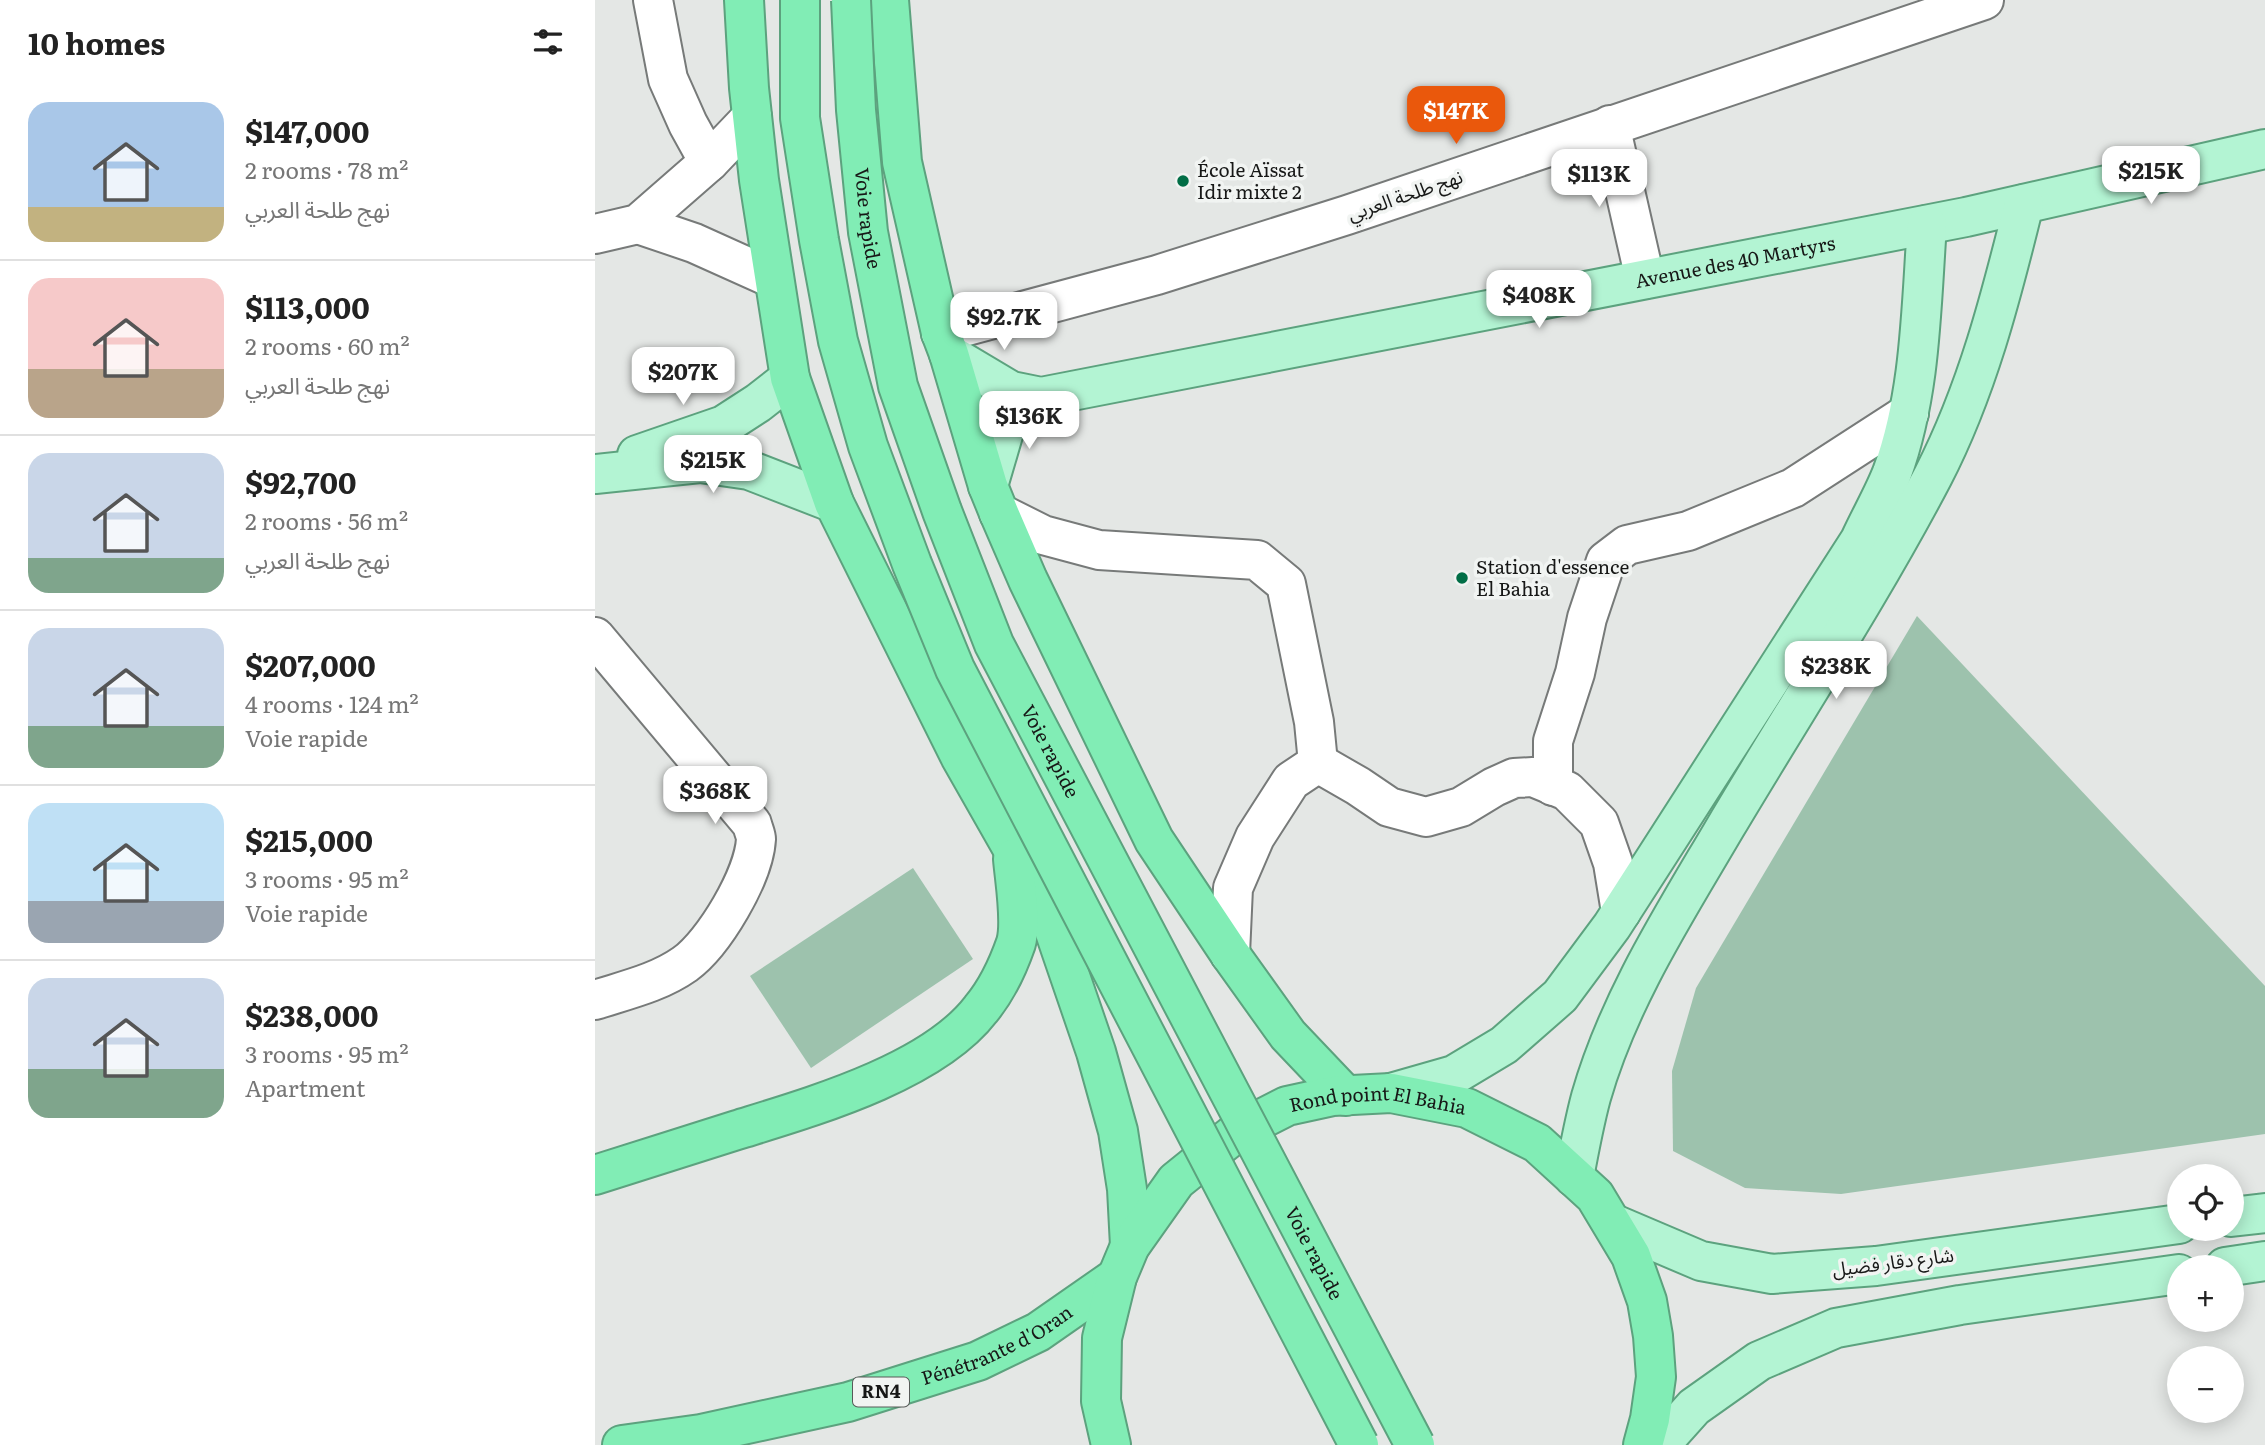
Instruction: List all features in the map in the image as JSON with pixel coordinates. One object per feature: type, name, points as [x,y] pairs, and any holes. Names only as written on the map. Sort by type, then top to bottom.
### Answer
[{"type":"highway","points":[[744,0],[759,180],[790,378],[834,503],[960,756],[1047,909],[1096,1052],[1118,1131],[1127,1189],[1123,1262]]},
{"type":"highway","points":[[800,0],[800,118],[838,341],[868,446],[912,564],[955,669],[1359,1445]]},
{"type":"highway","name":"Voie rapide","points":[[851,0],[856,110],[868,232],[898,386],[942,512],[994,644],[1415,1445]]},
{"type":"highway","points":[[889,0],[902,162],[945,344],[993,499],[1033,592],[1154,840],[1288,1035],[1346,1096]]},
{"type":"highway","points":[[595,1175],[856,1090],[912,1065],[950,1039],[981,1010],[1017,941],[1017,901],[1011,846]]},
{"type":"highway","name":"Rond point El Bahia","points":[[1111,1445],[1101,1401],[1102,1338],[1123,1262],[1175,1181],[1238,1132],[1287,1106],[1346,1096],[1391,1093],[1468,1108],[1537,1143],[1595,1196],[1632,1256],[1647,1301],[1656,1377],[1643,1445]]},
{"type":"highway","name":"Pénétrante d'Oran","points":[[622,1445],[701,1434],[848,1402],[978,1362],[1038,1332],[1123,1262]]},
{"type":"main road","name":"Avenue des 40 Martyrs","points":[[1041,397],[1927,225],[2265,149]]},
{"type":"main road","points":[[1574,1177],[1591,1096],[1616,1027],[1639,977],[1789,720],[1893,550],[1934,473],[1969,394],[2002,293],[2024,204]]},
{"type":"main road","points":[[1391,1093],[1454,1075],[1504,1045],[1560,996],[1621,912],[1860,540],[1892,473],[1909,414],[1918,362],[1927,225]]},
{"type":"main road","points":[[945,344],[1011,391],[1041,397]]},
{"type":"main road","points":[[595,471],[724,425],[790,378]]},
{"type":"main road","points":[[993,499],[1005,429],[1041,397]]},
{"type":"main road","points":[[595,471],[700,463],[749,470],[834,503]]},
{"type":"main road","points":[[1757,700],[1789,720]]},
{"type":"main road","points":[[2244,1215],[2265,1213]]},
{"type":"main road","name":"شارع دقار فضيل","points":[[1614,1224],[1701,1261],[1772,1274],[1876,1266],[2167,1226]]},
{"type":"main road","points":[[2244,1264],[2265,1261]]},
{"type":"main road","points":[[1660,1445],[1694,1407],[1759,1361],[1836,1328],[1960,1305],[2167,1275]]},
{"type":"street","points":[[653,0],[668,79],[709,162]]},
{"type":"street","name":"نهج طلحة العربي","points":[[945,344],[1347,215],[1610,125],[1934,8],[1984,0]]},
{"type":"street","points":[[595,234],[638,224],[709,162],[752,117]]},
{"type":"street","points":[[1610,125],[1645,279]]},
{"type":"street","points":[[638,224],[694,243],[774,279]]},
{"type":"street","points":[[1553,786],[1553,741],[1575,673],[1587,618],[1606,561],[1627,545],[1688,531],[1793,488],[1909,414]]},
{"type":"street","points":[[993,499],[1043,535],[1099,550],[1257,560],[1286,584],[1314,722],[1318,763]]},
{"type":"street","points":[[595,637],[752,824],[756,838],[740,892],[707,943],[686,963],[655,981],[595,1000]]},
{"type":"street","points":[[1230,954],[1233,888],[1255,837],[1291,781],[1318,763]]},
{"type":"street","points":[[1318,763],[1389,807],[1426,817],[1461,807],[1514,778],[1533,777],[1567,791],[1599,823],[1613,863],[1621,912]]},
{"type":"green space","points":[[1917,616],[2265,986],[2265,1134],[1841,1194],[1745,1188],[1673,1151],[1672,1071],[1696,988]]},
{"type":"green space","points":[[913,868],[973,959],[811,1068],[750,976]]},
{"type":"place","name":"École Aïssat Idir mixte 2","points":[[1183,181]]},
{"type":"place","name":"Station d'essence El Bahia","points":[[1462,578]]}]
